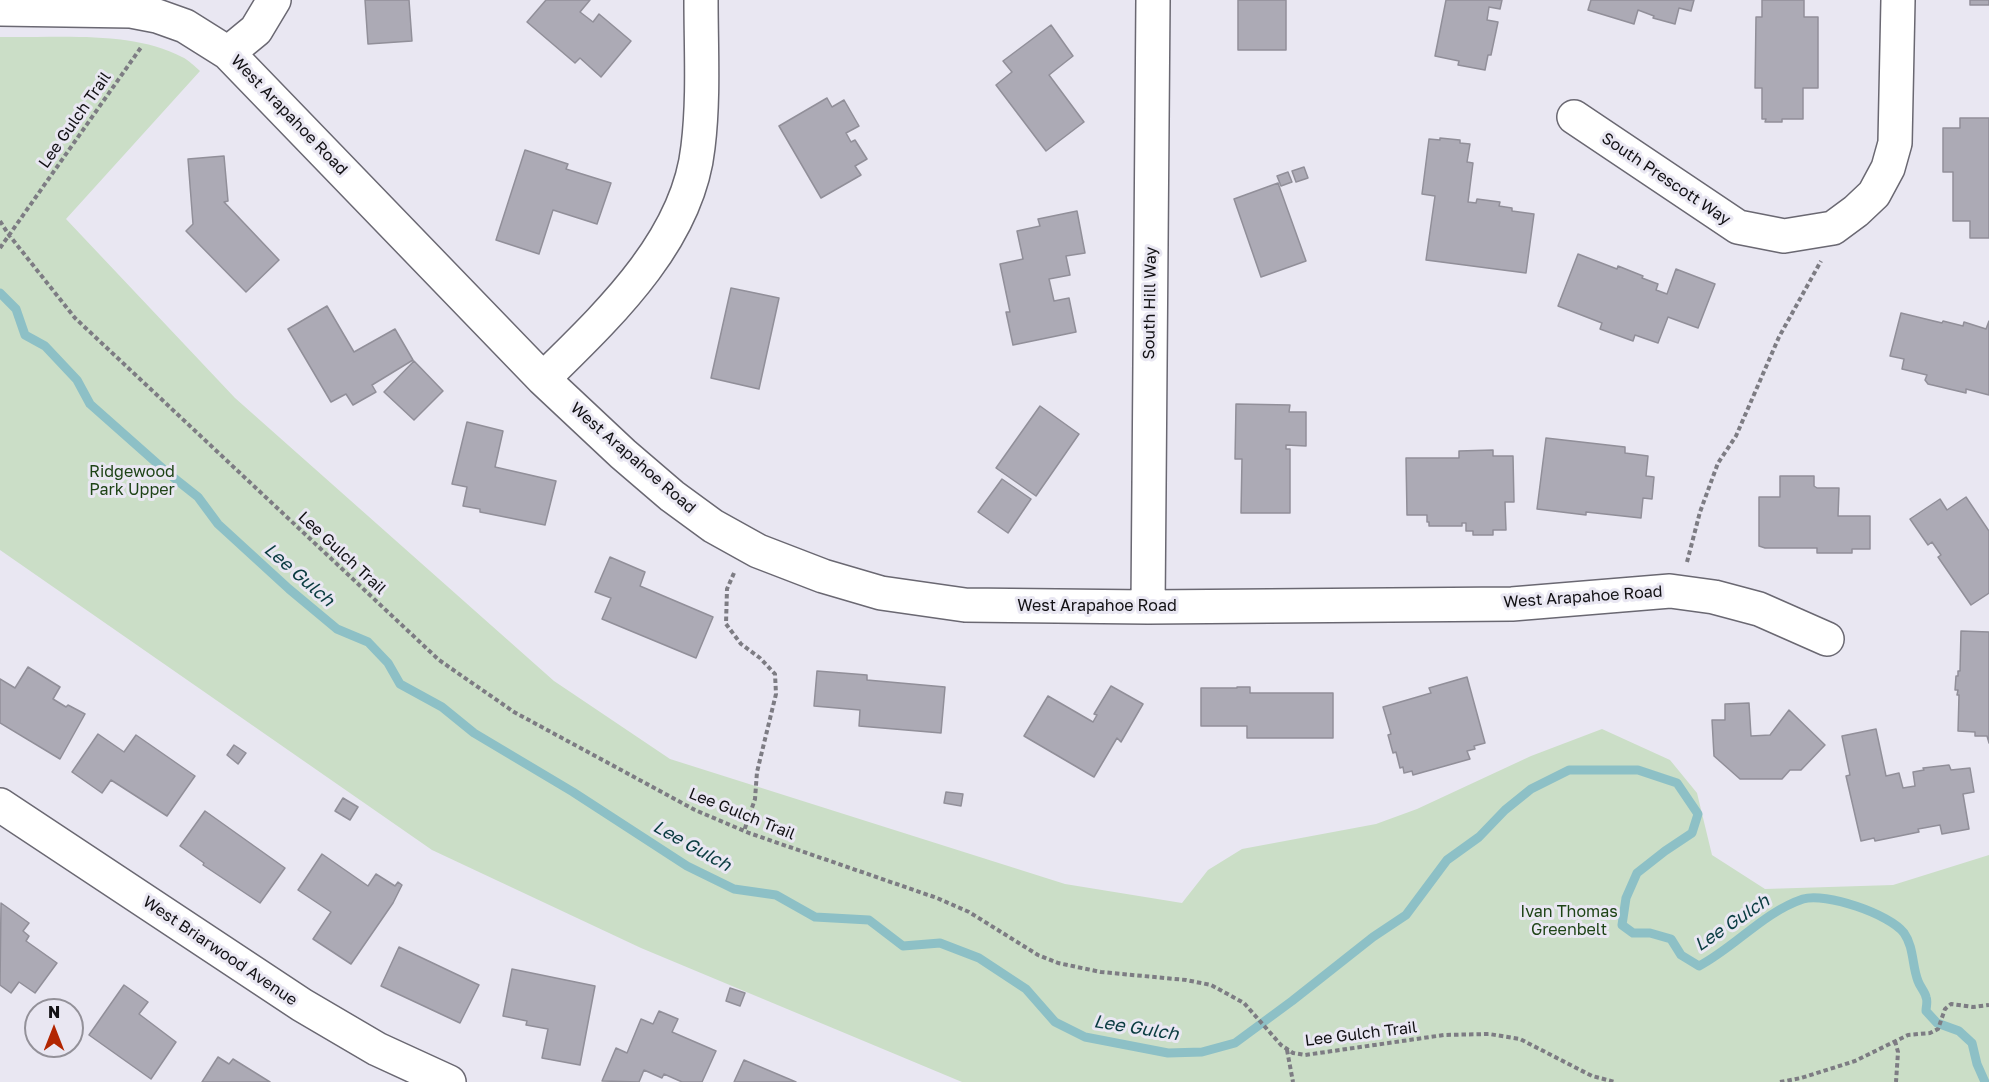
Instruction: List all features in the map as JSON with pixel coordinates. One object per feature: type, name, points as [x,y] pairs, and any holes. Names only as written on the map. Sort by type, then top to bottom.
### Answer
[{"type":"street","points":[[228,53],[256,30],[274,0]]},
{"type":"street","points":[[543,379],[607,315],[641,273],[669,232],[686,196],[698,149],[701,102],[701,0]]},
{"type":"street","name":"South Hill Way","points":[[1148,607],[1154,0]]},
{"type":"street","name":"South Prescott Way","points":[[1574,117],[1738,227],[1784,236],[1833,228],[1874,194],[1888,168],[1895,143],[1898,0]]},
{"type":"street","name":"West Arapahoe Road","points":[[0,9],[131,11],[157,16],[185,26],[228,53],[543,379],[623,454],[672,496],[713,526],[749,546],[823,576],[881,593],[965,604],[1148,607],[1512,604],[1670,591],[1714,597],[1759,609],[1827,639]]},
{"type":"street","name":"West Briarwood Avenue","points":[[0,805],[302,1005],[377,1049],[449,1082]]},
{"type":"path","name":"Lee Gulch Trail","points":[[0,248],[146,41],[157,16]]},
{"type":"path","points":[[0,221],[9,235]]},
{"type":"path","points":[[1681,592],[1692,541],[1718,463],[1736,436],[1798,299],[1818,270],[1833,228]]},
{"type":"path","name":"Lee Gulch Trail","points":[[9,235],[75,318],[439,660],[514,712],[696,810],[744,831],[959,907],[1038,955],[1058,963],[1101,972],[1186,980],[1211,985],[1244,1003],[1281,1045],[1293,1053],[1305,1056],[1444,1035],[1489,1034],[1520,1039],[1592,1076],[1615,1082]]},
{"type":"path","points":[[744,831],[755,799],[757,772],[776,694],[775,674],[760,658],[741,644],[726,624],[727,589],[749,546]]},
{"type":"path","points":[[1780,1082],[1801,1078],[1855,1061],[1908,1035],[1930,1034],[1938,1029],[1945,1009],[1951,1004],[1973,1007],[1989,1005]]},
{"type":"path","points":[[1895,1041],[1898,1052],[1896,1082]]},
{"type":"path","points":[[1287,1049],[1293,1082]]},
{"type":"green space","name":"Ridgewood Park Upper","points":[[0,37],[93,37],[141,43],[162,48],[182,57],[200,71],[66,219],[235,398],[554,681],[670,759],[1065,884],[1182,903],[1208,870],[1242,849],[1376,824],[1417,809],[1531,756],[1602,729],[1670,760],[1697,793],[1712,855],[1765,889],[1893,885],[1989,855],[1989,1082],[962,1082],[641,948],[432,850],[0,550]]},
{"type":"building","points":[[365,0],[409,0],[412,41],[368,44]]},
{"type":"building","points":[[546,0],[590,0],[580,12],[593,22],[599,14],[631,41],[601,77],[580,58],[575,63],[527,22]]},
{"type":"building","points":[[1238,0],[1286,0],[1286,50],[1238,50]]},
{"type":"building","points":[[1446,0],[1502,0],[1500,9],[1489,7],[1487,20],[1498,22],[1491,55],[1488,55],[1485,70],[1458,65],[1459,61],[1435,56]]},
{"type":"building","points":[[1591,0],[1694,0],[1691,11],[1679,8],[1675,24],[1653,18],[1654,16],[1638,10],[1634,24],[1588,10]]},
{"type":"building","points":[[1762,0],[1804,0],[1804,17],[1818,17],[1818,88],[1803,88],[1803,119],[1765,122],[1766,119],[1762,119],[1762,88],[1755,88],[1756,17],[1762,17]]},
{"type":"building","points":[[1970,0],[1989,0],[1989,5],[1970,5]]},
{"type":"building","points":[[1051,25],[1073,56],[1049,75],[1084,122],[1046,151],[996,85],[1012,72],[1003,61]]},
{"type":"building","points":[[827,98],[832,107],[844,100],[859,126],[846,133],[851,142],[855,140],[867,159],[855,166],[861,175],[821,198],[779,126]]},
{"type":"building","points":[[1960,118],[1989,118],[1989,238],[1970,238],[1970,221],[1953,221],[1953,172],[1943,172],[1943,128],[1960,128]]},
{"type":"building","points":[[1440,138],[1460,140],[1460,143],[1470,144],[1467,162],[1473,163],[1468,202],[1476,203],[1477,199],[1500,202],[1499,206],[1512,208],[1512,211],[1534,214],[1526,273],[1426,260],[1435,196],[1422,194],[1429,139],[1440,140]]},
{"type":"building","points":[[525,150],[568,164],[566,169],[611,183],[597,224],[553,210],[539,254],[496,240]]},
{"type":"building","points":[[224,156],[228,201],[224,202],[279,260],[246,292],[186,231],[193,224],[188,159]]},
{"type":"building","points":[[1304,167],[1308,178],[1296,182],[1292,171]]},
{"type":"building","points":[[1288,172],[1292,182],[1281,186],[1277,176]]},
{"type":"building","points":[[1278,183],[1306,261],[1261,277],[1234,199]]},
{"type":"building","points":[[1077,211],[1085,253],[1066,256],[1070,275],[1049,279],[1054,301],[1069,298],[1076,332],[1013,345],[1006,312],[1010,312],[1000,264],[1023,259],[1017,231],[1040,226],[1038,219]]},
{"type":"building","points":[[1578,254],[1643,276],[1642,278],[1658,284],[1656,290],[1667,294],[1676,269],[1715,284],[1698,328],[1668,317],[1658,343],[1635,335],[1633,341],[1600,329],[1602,323],[1558,306]]},
{"type":"building","points":[[731,288],[779,298],[759,389],[711,378]]},
{"type":"building","points":[[327,306],[354,352],[395,329],[413,360],[372,385],[376,392],[353,405],[346,394],[331,402],[288,329]]},
{"type":"building","points":[[1901,313],[1963,326],[1964,322],[1986,329],[1989,321],[1989,395],[1966,389],[1966,393],[1928,384],[1925,380],[1927,375],[1902,369],[1904,359],[1890,356]]},
{"type":"building","points":[[414,361],[443,391],[414,420],[384,392]]},
{"type":"building","points":[[1236,404],[1290,405],[1289,412],[1306,412],[1306,446],[1286,445],[1286,449],[1290,449],[1290,513],[1241,513],[1242,459],[1235,459]]},
{"type":"building","points":[[1040,406],[1079,434],[1036,496],[996,468]]},
{"type":"building","points":[[467,422],[503,431],[495,467],[556,481],[545,525],[480,512],[480,509],[463,506],[467,487],[452,484]]},
{"type":"building","points":[[1546,438],[1625,447],[1625,453],[1648,456],[1646,476],[1654,477],[1652,499],[1643,498],[1641,518],[1537,509]]},
{"type":"building","points":[[1493,450],[1493,456],[1513,456],[1514,502],[1505,502],[1506,530],[1493,530],[1493,535],[1473,535],[1473,531],[1466,531],[1466,523],[1462,523],[1462,526],[1429,526],[1427,515],[1407,515],[1406,458],[1459,458],[1459,451]]},
{"type":"building","points":[[1780,476],[1814,476],[1814,486],[1817,488],[1839,488],[1838,516],[1870,516],[1870,549],[1852,549],[1852,553],[1817,553],[1817,548],[1759,546],[1759,497],[1780,497]]},
{"type":"building","points":[[1002,479],[1031,499],[1008,533],[978,512]]},
{"type":"building","points":[[1966,497],[1989,531],[1989,593],[1971,605],[1938,557],[1941,555],[1932,542],[1928,545],[1910,519],[1940,499],[1947,510]]},
{"type":"building","points":[[610,557],[645,572],[640,586],[713,617],[696,658],[602,619],[611,598],[595,592]]},
{"type":"building","points":[[1961,631],[1989,632],[1989,743],[1987,736],[1975,736],[1975,732],[1958,731],[1959,695],[1957,695],[1958,690],[1955,690],[1956,676],[1960,671]]},
{"type":"building","points":[[28,667],[60,687],[53,699],[85,714],[60,759],[0,723],[0,679],[15,688]]},
{"type":"building","points":[[817,671],[867,675],[867,680],[945,687],[941,733],[859,726],[860,710],[814,706]]},
{"type":"building","points":[[1467,677],[1485,743],[1467,751],[1470,759],[1413,775],[1412,771],[1404,773],[1403,767],[1400,768],[1396,752],[1393,753],[1388,735],[1391,734],[1383,707],[1431,693],[1429,688]]},
{"type":"building","points":[[1111,686],[1143,704],[1121,742],[1117,738],[1094,777],[1024,736],[1048,696],[1093,722],[1097,715],[1094,714]]},
{"type":"building","points":[[1250,687],[1250,693],[1333,693],[1333,738],[1247,738],[1247,726],[1201,726],[1201,688]]},
{"type":"building","points":[[1749,703],[1751,736],[1770,735],[1789,710],[1825,745],[1801,770],[1790,770],[1782,779],[1740,779],[1714,756],[1712,720],[1725,720],[1725,704]]},
{"type":"building","points":[[1876,729],[1886,776],[1899,773],[1903,788],[1915,786],[1913,772],[1924,770],[1923,768],[1949,765],[1951,770],[1970,768],[1974,792],[1963,794],[1969,829],[1942,834],[1940,825],[1875,841],[1874,838],[1861,841],[1846,776],[1850,775],[1842,736]]},
{"type":"building","points":[[98,734],[124,752],[136,735],[195,776],[167,816],[111,780],[102,793],[72,772]]},
{"type":"building","points":[[234,745],[246,753],[238,764],[227,755]]},
{"type":"building","points":[[946,792],[963,794],[961,806],[944,803]]},
{"type":"building","points":[[343,798],[358,807],[350,820],[335,811]]},
{"type":"building","points":[[205,811],[285,868],[260,903],[203,865],[204,863],[180,846]]},
{"type":"building","points":[[322,854],[368,886],[376,874],[395,886],[398,882],[402,885],[393,903],[351,964],[313,939],[331,912],[298,890]]},
{"type":"building","points":[[1,903],[29,923],[23,931],[29,936],[26,941],[57,963],[35,993],[19,982],[11,993],[0,985]]},
{"type":"building","points":[[399,947],[479,985],[460,1023],[381,986]]},
{"type":"building","points":[[512,969],[595,986],[580,1065],[542,1058],[548,1029],[526,1025],[527,1021],[503,1016]]},
{"type":"building","points":[[124,985],[148,1002],[139,1014],[176,1042],[151,1079],[89,1035]]},
{"type":"building","points":[[730,988],[745,993],[740,1006],[726,1001]]},
{"type":"building","points":[[659,1011],[678,1019],[672,1032],[716,1051],[702,1082],[682,1082],[664,1074],[662,1078],[644,1070],[639,1082],[602,1081],[616,1048],[627,1053],[641,1019],[653,1024]]},
{"type":"building","points":[[218,1057],[229,1064],[233,1059],[270,1082],[202,1082]]},
{"type":"building","points":[[744,1060],[796,1082],[734,1082]]},
{"type":"waterway","name":"Lee Gulch","points":[[0,293],[16,309],[25,335],[45,346],[77,380],[90,404],[198,497],[218,524],[289,589],[337,629],[368,642],[388,663],[400,684],[442,707],[474,733],[573,792],[687,866],[734,889],[776,895],[815,917],[869,920],[903,946],[940,943],[979,958],[1026,989],[1055,1022],[1085,1037],[1168,1053],[1202,1052],[1235,1043],[1373,937],[1406,915],[1447,860],[1479,837],[1505,810],[1531,789],[1569,770],[1638,770],[1677,783],[1698,814],[1692,833],[1637,873],[1626,898],[1622,925],[1633,933],[1650,933],[1671,939],[1681,955],[1699,966],[1775,912],[1803,899],[1826,899],[1872,912],[1897,926],[1904,933],[1910,944],[1918,981],[1927,999],[1926,1011],[1937,1023],[1959,1031],[1972,1043],[1977,1064],[1985,1082]]},
{"type":"park label","name":"Ivan Thomas Greenbelt","points":[[1569,921]]}]
